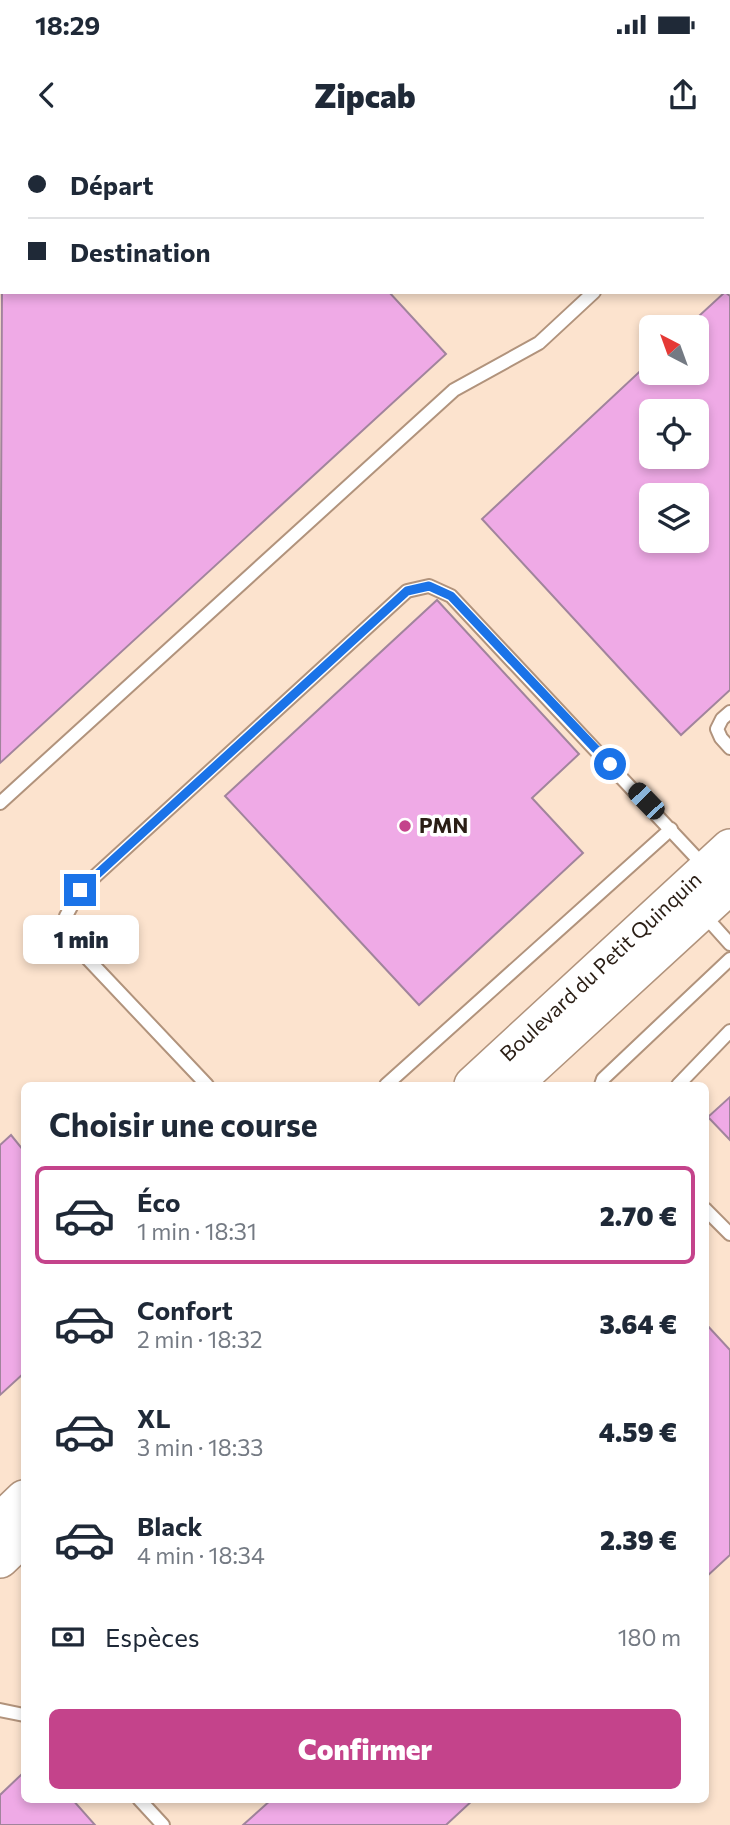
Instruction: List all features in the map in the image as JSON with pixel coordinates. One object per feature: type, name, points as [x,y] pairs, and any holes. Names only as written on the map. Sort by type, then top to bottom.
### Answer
[{"type":"main road","name":"Boulevard du Petit Quinquin","points":[[477,1082],[712,882]]},
{"type":"main road","name":"Boulevard du Petit Quinquin","points":[[515,1082],[712,882]]},
{"type":"main road","points":[[0,1522],[21,1502]]},
{"type":"main road","points":[[0,1559],[21,1539]]},
{"type":"lane","points":[[0,803],[454,390],[539,343],[592,294]]},
{"type":"lane","points":[[204,1082],[69,939],[66,916],[80,890],[407,591],[429,586],[451,596],[671,829],[712,882],[730,944]]},
{"type":"lane","points":[[730,712],[722,719],[717,729],[730,748]]},
{"type":"lane","points":[[389,1082],[671,829]]},
{"type":"lane","points":[[602,1082],[730,958]]},
{"type":"lane","points":[[681,1082],[730,1031]]},
{"type":"lane","points":[[709,1213],[730,1234]]},
{"type":"lane","points":[[0,1710],[21,1714]]},
{"type":"lane","points":[[143,1803],[163,1825]]},
{"type":"building","points":[[2,294],[391,294],[446,354],[0,763]]},
{"type":"building","points":[[723,294],[730,296],[730,690],[681,735],[482,519],[639,372],[639,385],[709,385],[709,315],[700,315]]},
{"type":"building","name":"PMN","points":[[437,600],[579,754],[532,798],[583,853],[419,1005],[225,796]]},
{"type":"building","points":[[730,1097],[730,1140],[709,1118]]},
{"type":"building","points":[[11,1135],[21,1147],[21,1376],[0,1395],[0,1145]]},
{"type":"building","points":[[709,1327],[730,1350],[730,1555],[709,1574]]},
{"type":"building","points":[[21,1775],[21,1803],[76,1803],[95,1825],[0,1825],[0,1795]]},
{"type":"building","points":[[268,1803],[470,1803],[446,1825],[243,1825]]},
{"type":"place","name":"PMN","points":[[405,826]]},
{"type":"route","points":[[80,890],[407,591],[429,586],[451,596],[610,764]]}]
